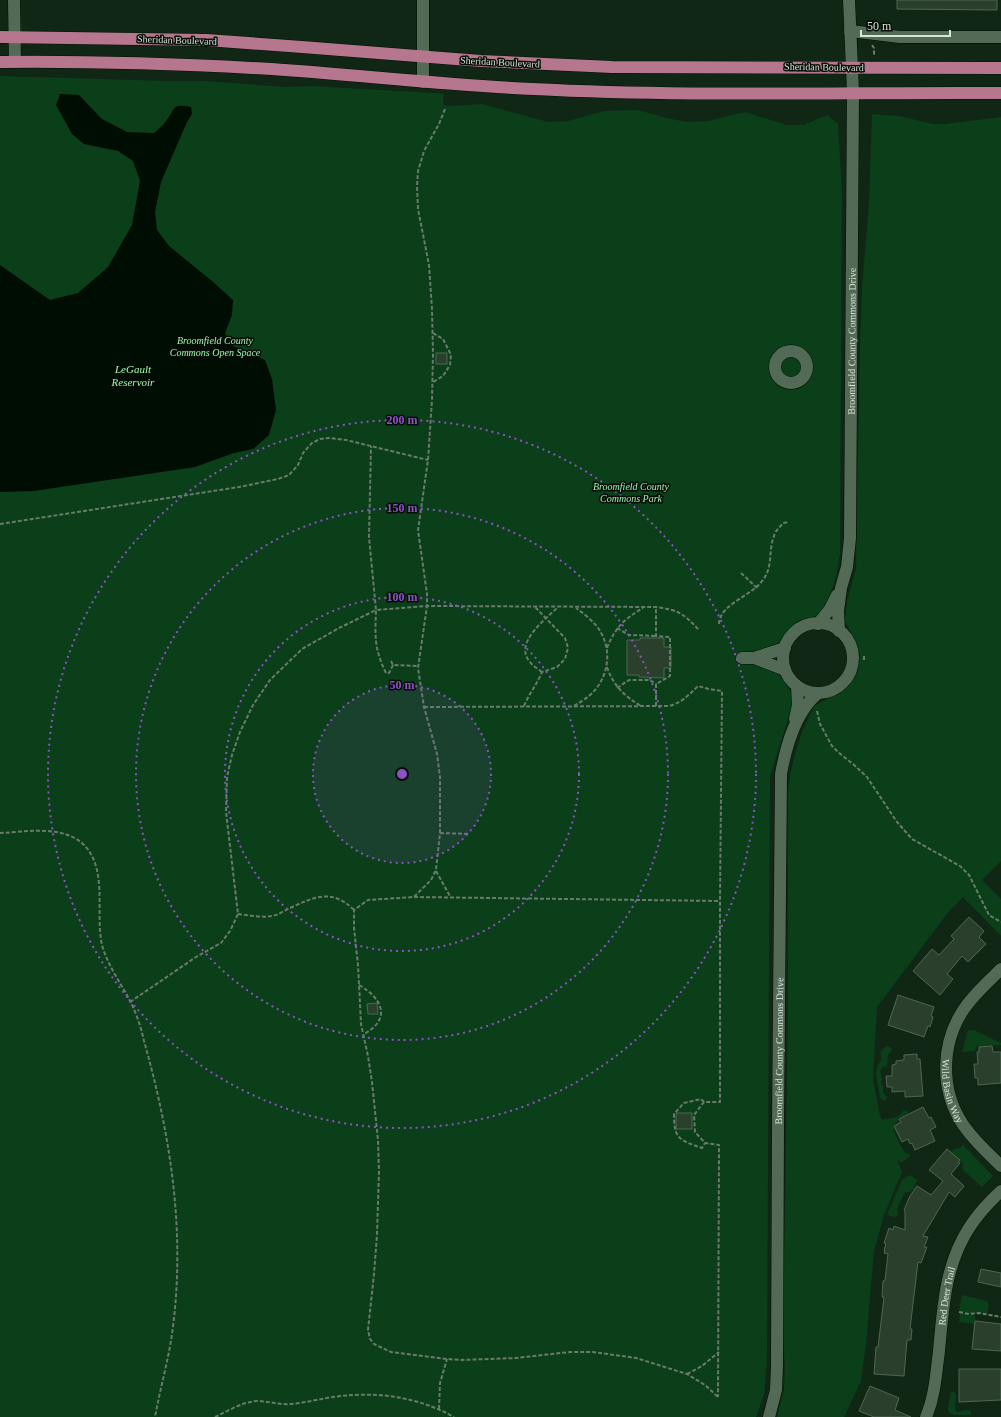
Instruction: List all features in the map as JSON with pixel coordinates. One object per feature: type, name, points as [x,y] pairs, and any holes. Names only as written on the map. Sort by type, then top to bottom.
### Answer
[{"type":"main road","name":"Sheridan Boulevard","points":[[0,37],[207,40],[423,57],[612,67],[1001,68]]},
{"type":"main road","points":[[0,62],[182,65],[273,70],[532,89],[618,92],[1001,93]]},
{"type":"street","points":[[14,0],[15,62]]},
{"type":"street","points":[[423,0],[423,82]]},
{"type":"street","name":"Broomfield County Commons Drive","points":[[838,631],[838,611],[841,588],[847,567],[850,538],[853,92],[850,0]]},
{"type":"street","points":[[850,31],[900,37],[1001,37]]},
{"type":"street","name":"Broomfield County Commons Drive","points":[[818,624],[830,609],[841,588]]},
{"type":"street","points":[[808,625],[829,625],[838,631],[850,644],[852,666],[846,679],[828,692],[806,692],[790,679],[785,670],[783,658],[785,648],[790,638],[794,632],[808,625]]},
{"type":"street","points":[[742,658],[754,658],[785,648]]},
{"type":"street","points":[[754,658],[785,670]]},
{"type":"street","points":[[793,730],[798,705],[798,686]]},
{"type":"street","name":"Broomfield County Commons Drive","points":[[769,1417],[776,1390],[777,1366],[780,788],[782,768],[793,730],[810,699],[818,693]]},
{"type":"street","name":"Wild Basin Way","points":[[1001,969],[974,996],[956,1024],[950,1039],[946,1074],[948,1090],[953,1106],[961,1123],[971,1136],[1001,1166]]},
{"type":"street","name":"Red Deer Trail","points":[[926,1417],[934,1391],[946,1288],[950,1269],[958,1248],[969,1228],[982,1210],[1001,1190]]},
{"type":"path","points":[[871,44],[874,48],[874,58]]},
{"type":"path","points":[[414,897],[432,880],[436,870],[440,833],[440,777],[437,754],[424,707],[418,666],[427,606],[427,594],[418,530],[428,460],[433,382],[433,333],[428,265],[418,209],[416,186],[418,171],[424,151],[439,124],[445,109]]},
{"type":"path","points":[[433,333],[443,339],[451,355],[450,365],[443,376],[433,382]]},
{"type":"path","points":[[0,524],[231,488],[278,479],[289,475],[298,465],[303,453],[312,443],[320,439],[329,438],[346,440],[428,460]]},
{"type":"path","points":[[372,446],[369,537],[376,610],[375,640],[377,654],[386,674],[389,673],[392,665],[391,661]]},
{"type":"path","points":[[719,624],[723,613],[729,606],[757,588],[767,574],[774,535],[782,523],[789,522]]},
{"type":"path","points":[[741,573],[757,588]]},
{"type":"path","points":[[130,1002],[196,957],[221,943],[230,932],[238,914],[226,812],[227,777],[232,755],[240,732],[253,705],[270,680],[302,649],[339,628],[376,610],[427,606],[656,608],[674,610],[687,618],[699,630]]},
{"type":"path","points":[[542,672],[529,661],[525,650],[527,640],[546,618],[559,606]]},
{"type":"path","points":[[524,707],[528,696],[538,682],[542,672],[557,667],[565,659],[568,648],[565,638],[535,607]]},
{"type":"path","points":[[575,607],[600,630],[607,648]]},
{"type":"path","points":[[573,707],[590,695],[604,676],[607,666],[607,648],[611,637],[617,628],[623,621],[644,608]]},
{"type":"path","points":[[656,608],[656,636]]},
{"type":"path","points":[[617,628],[629,635],[670,637],[670,676],[656,684]]},
{"type":"path","points":[[392,665],[418,666]]},
{"type":"path","points":[[607,666],[611,678],[617,688],[630,700],[641,706]]},
{"type":"path","points":[[617,688],[629,680],[650,680],[656,684]]},
{"type":"path","points":[[656,684],[656,706]]},
{"type":"path","points":[[424,707],[669,706],[688,696],[698,686],[722,691],[720,1102],[704,1102],[700,1099],[684,1103],[674,1114],[674,1128],[682,1141],[702,1148],[706,1143]]},
{"type":"path","points":[[817,711],[820,724],[832,746],[867,777],[897,822],[912,839],[960,866],[969,875],[989,915],[1001,922]]},
{"type":"path","points":[[0,833],[28,831],[56,832],[71,837],[84,845],[93,856],[99,880],[99,927],[102,946],[110,965],[130,1002],[144,1039],[163,1116],[173,1173],[176,1202],[176,1283],[172,1327],[155,1417]]},
{"type":"path","points":[[440,833],[470,834]]},
{"type":"path","points":[[436,870],[451,898]]},
{"type":"path","points":[[238,914],[266,917],[274,916],[313,897],[327,895],[346,901],[354,910],[361,1024],[372,1082],[378,1140],[379,1171],[377,1236],[368,1330],[370,1339],[374,1344],[391,1352],[447,1359],[508,1359],[570,1352],[593,1352],[636,1358],[687,1374],[705,1385],[718,1397],[719,1145],[706,1143],[695,1132],[694,1115],[704,1102]]},
{"type":"path","points":[[354,910],[368,900],[414,897],[720,901]]},
{"type":"path","points":[[359,985],[368,990],[377,999],[381,1006],[380,1016],[376,1024],[369,1031],[363,1034]]},
{"type":"path","points":[[959,1312],[969,1314],[979,1313],[1001,1317]]},
{"type":"path","points":[[687,1374],[702,1366],[719,1352]]},
{"type":"path","points":[[439,1409],[440,1383],[447,1359]]},
{"type":"path","points":[[214,1417],[248,1402],[291,1404],[360,1394],[386,1395],[417,1401],[439,1409],[454,1417]]},
{"type":"green space","points":[[0,76],[204,81],[285,87],[311,86],[434,93],[444,94],[443,105],[451,106],[482,104],[548,122],[568,121],[604,111],[638,110],[687,122],[708,121],[745,112],[787,125],[804,125],[827,115],[838,124],[842,193],[840,554],[836,577],[827,605],[819,615],[795,623],[778,643],[776,655],[778,673],[794,696],[770,776],[767,1359],[764,1395],[756,1417],[0,1417]]},
{"type":"green space","points":[[872,114],[899,116],[933,124],[945,124],[1001,117],[1001,861],[982,880],[1001,899],[1001,936],[963,897],[949,911],[877,1007],[873,1079],[880,1116],[882,1120],[894,1118],[902,1114],[903,1111],[907,1110],[908,1114],[898,1118],[899,1120],[894,1124],[894,1127],[901,1147],[905,1153],[910,1154],[910,1156],[901,1163],[897,1158],[902,1172],[884,1215],[874,1251],[861,1381],[844,1417],[777,1417],[784,1389],[785,1366],[783,1345],[788,1003],[788,792],[795,754],[802,732],[814,706],[843,690],[856,675],[856,643],[845,621],[847,601],[856,569],[860,342],[862,287],[869,204]]},
{"type":"green space","points":[[968,1030],[974,1030],[1001,1043],[1001,1045],[976,1047],[975,1051],[962,1052]]},
{"type":"green space","points":[[886,1046],[890,1047],[892,1050],[888,1055],[887,1067],[885,1066],[880,1070],[883,1093],[887,1097],[886,1101],[880,1098],[876,1074],[877,1066],[882,1059],[880,1052]]},
{"type":"green space","points":[[962,1144],[993,1176],[982,1187],[962,1169],[963,1164],[949,1150],[952,1151],[960,1148]]},
{"type":"green space","points":[[910,1175],[917,1180],[914,1188],[910,1192],[905,1192],[897,1209],[897,1216],[887,1215],[902,1180]]},
{"type":"green space","points":[[962,1295],[987,1301],[989,1305],[987,1315],[959,1312]]},
{"type":"green space","points":[[960,1313],[973,1315],[976,1317],[974,1324],[959,1322]]},
{"type":"green space","points":[[951,1391],[956,1395],[955,1410],[958,1412],[965,1410],[971,1411],[971,1415],[956,1415],[949,1413],[948,1406]]},
{"type":"water","name":"LeGault Reservoir","points":[[60,94],[79,95],[102,119],[127,132],[154,133],[165,123],[177,106],[191,107],[192,114],[187,122],[161,182],[155,212],[157,230],[169,246],[233,300],[232,315],[225,333],[231,345],[265,360],[272,379],[276,410],[269,435],[253,449],[234,453],[195,467],[34,491],[0,492],[0,265],[50,300],[78,293],[108,267],[132,225],[140,181],[133,161],[118,151],[84,144],[72,134],[56,105]]},
{"type":"building","points":[[897,0],[997,0],[997,10],[897,9]]},
{"type":"building","points":[[436,353],[447,353],[447,364],[436,364]]},
{"type":"building","points":[[640,638],[664,638],[664,647],[671,647],[671,668],[664,668],[664,678],[627,675],[627,640],[640,640]]},
{"type":"building","points":[[969,917],[984,931],[979,937],[986,944],[968,962],[962,956],[947,974],[953,979],[940,995],[913,971],[932,949],[939,955],[954,939],[951,936]]},
{"type":"building","points":[[898,995],[934,1007],[930,1027],[928,1026],[924,1037],[888,1025]]},
{"type":"building","points":[[377,1003],[378,1014],[368,1014],[367,1004]]},
{"type":"building","points":[[992,1046],[993,1052],[1001,1052],[1001,1083],[978,1085],[978,1078],[975,1078],[974,1064],[978,1064],[977,1052],[979,1052],[979,1047]]},
{"type":"building","points":[[917,1054],[917,1059],[920,1059],[923,1096],[905,1097],[905,1091],[892,1092],[892,1087],[887,1087],[886,1076],[892,1076],[892,1065],[896,1064],[896,1061],[904,1060],[904,1055]]},
{"type":"building","points":[[923,1107],[929,1118],[931,1117],[936,1127],[930,1130],[935,1141],[915,1150],[912,1143],[910,1144],[908,1139],[902,1142],[894,1126],[901,1122],[899,1119]]},
{"type":"building","points":[[676,1113],[692,1113],[692,1129],[676,1129]]},
{"type":"building","points":[[947,1149],[960,1160],[958,1162],[960,1163],[951,1174],[964,1186],[955,1197],[949,1192],[923,1236],[928,1237],[924,1247],[927,1247],[921,1263],[918,1262],[910,1329],[912,1329],[911,1340],[907,1340],[904,1376],[874,1374],[876,1347],[878,1347],[884,1297],[882,1297],[883,1281],[885,1280],[888,1254],[884,1253],[886,1244],[884,1243],[889,1228],[893,1230],[894,1226],[905,1230],[904,1210],[910,1196],[917,1186],[931,1195],[943,1181],[929,1170]]},
{"type":"building","points":[[981,1269],[1001,1273],[1001,1287],[978,1282]]},
{"type":"building","points":[[975,1321],[1001,1324],[1001,1351],[972,1349]]},
{"type":"building","points":[[959,1369],[1001,1369],[1001,1400],[959,1402]]},
{"type":"building","points":[[870,1386],[899,1398],[895,1410],[911,1417],[874,1417],[859,1411]]},
{"type":"park label","name":"Broomfield County Commons Open Space","points":[[215,346]]},
{"type":"park label","name":"Broomfield County Commons Park","points":[[631,492]]}]
